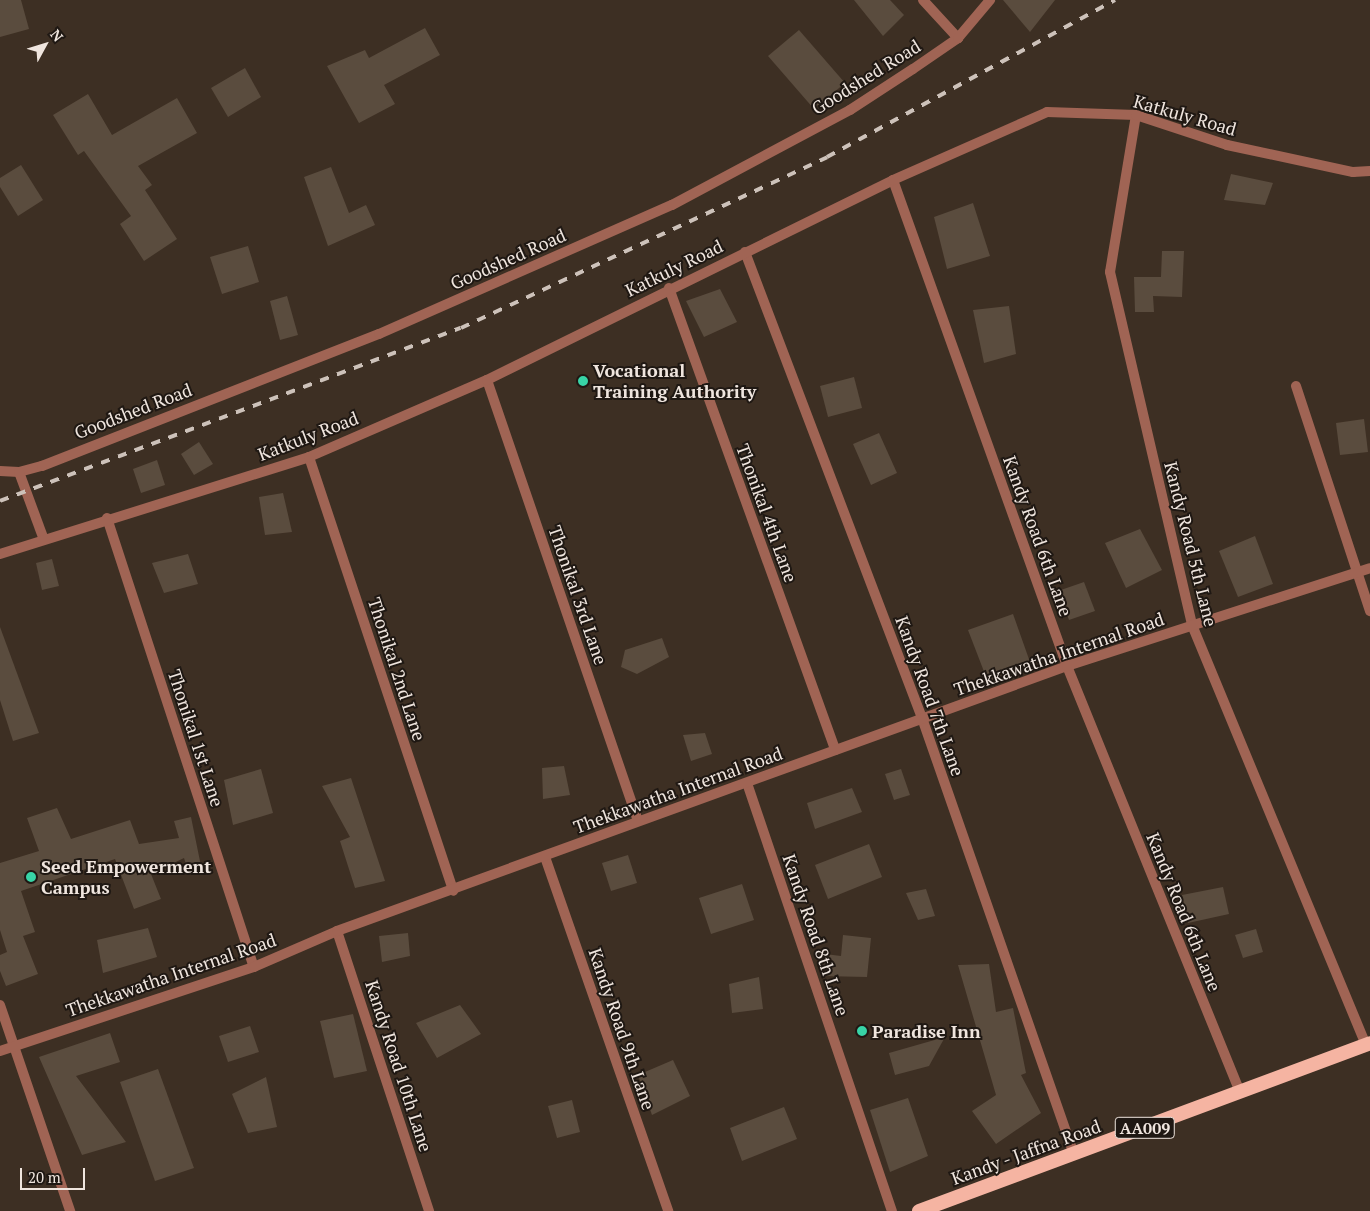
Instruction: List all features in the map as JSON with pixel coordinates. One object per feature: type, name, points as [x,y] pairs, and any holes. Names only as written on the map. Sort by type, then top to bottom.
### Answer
[{"type":"highway","name":"Kandy - Jaffna Road","points":[[919,1211],[1368,1044]]},
{"type":"street","points":[[922,0],[958,38]]},
{"type":"street","name":"Goodshed Road","points":[[0,471],[19,472],[379,334],[672,205],[850,110],[958,38],[990,0]]},
{"type":"street","name":"Katkuly Road","points":[[0,554],[107,518],[309,457],[487,380],[669,288],[893,180],[1047,112],[1136,115],[1226,145],[1353,172],[1370,171]]},
{"type":"street","name":"Kandy Road 5th Lane","points":[[1136,115],[1110,272],[1192,625],[1368,1044]]},
{"type":"street","name":"Kandy Road 6th Lane","points":[[893,180],[1067,666],[1240,1093]]},
{"type":"street","name":"Kandy Road 7th Lane","points":[[745,252],[922,718],[1074,1154]]},
{"type":"street","name":"Thonikal 4th Lane","points":[[669,288],[835,750]]},
{"type":"street","name":"Thonikal 3rd Lane","points":[[487,380],[638,821]]},
{"type":"street","points":[[1296,386],[1370,611]]},
{"type":"street","name":"Thonikal 2nd Lane","points":[[309,457],[454,892]]},
{"type":"street","points":[[19,472],[44,540]]},
{"type":"street","name":"Thonikal 1st Lane","points":[[107,518],[254,967]]},
{"type":"street","name":"Thekkawatha Internal Road","points":[[0,1051],[254,967],[337,931],[454,892],[638,821],[1067,666],[1370,568]]},
{"type":"street","name":"Kandy Road 8th Lane","points":[[747,783],[892,1211]]},
{"type":"street","name":"Kandy Road 9th Lane","points":[[545,857],[668,1211]]},
{"type":"street","name":"Kandy Road 10th Lane","points":[[337,931],[430,1211]]},
{"type":"street","points":[[0,1005],[70,1211]]},
{"type":"building","points":[[0,0],[21,0],[29,29],[0,37]]},
{"type":"building","points":[[854,0],[890,0],[904,15],[883,36]]},
{"type":"building","points":[[1003,0],[1055,0],[1030,32]]},
{"type":"building","points":[[425,28],[440,55],[384,85],[395,104],[359,123],[327,66],[365,50],[369,58]]},
{"type":"building","points":[[799,30],[845,83],[814,109],[768,56]]},
{"type":"building","points":[[245,68],[261,97],[228,117],[211,88]]},
{"type":"building","points":[[88,94],[112,135],[177,98],[197,133],[138,166],[152,185],[145,190],[177,239],[144,261],[120,224],[131,216],[84,151],[78,155],[53,115]]},
{"type":"building","points":[[21,165],[43,200],[18,216],[0,187],[0,178]]},
{"type":"building","points":[[331,167],[349,213],[366,205],[375,225],[328,246],[304,177]]},
{"type":"building","points":[[1231,174],[1273,183],[1265,205],[1224,200]]},
{"type":"building","points":[[973,203],[990,256],[947,269],[934,217]]},
{"type":"building","points":[[248,246],[259,282],[222,294],[210,257]]},
{"type":"building","points":[[1162,251],[1184,251],[1182,297],[1153,296],[1154,312],[1135,312],[1134,277],[1161,277]]},
{"type":"building","points":[[720,289],[737,322],[704,337],[686,301]]},
{"type":"building","points":[[287,296],[298,335],[280,340],[270,301]]},
{"type":"building","points":[[1009,306],[1016,354],[984,363],[973,310]]},
{"type":"building","points":[[854,377],[862,408],[828,417],[820,386]]},
{"type":"building","points":[[1364,419],[1368,452],[1340,455],[1336,423]]},
{"type":"building","points":[[879,433],[897,473],[871,485],[853,444]]},
{"type":"building","points":[[199,442],[213,464],[194,475],[181,454]]},
{"type":"building","points":[[157,460],[165,485],[141,493],[133,469]]},
{"type":"building","points":[[283,493],[292,532],[265,535],[259,497]]},
{"type":"building","points":[[1140,529],[1162,570],[1126,588],[1105,543]]},
{"type":"building","points":[[1255,536],[1273,584],[1238,597],[1219,551]]},
{"type":"building","points":[[188,554],[198,584],[164,593],[152,563]]},
{"type":"building","points":[[52,559],[59,586],[42,590],[36,563]]},
{"type":"building","points":[[1084,582],[1095,611],[1069,620],[1058,591]]},
{"type":"building","points":[[1013,614],[1030,662],[988,682],[968,630]]},
{"type":"building","points":[[0,627],[39,733],[13,741],[0,700]]},
{"type":"building","points":[[662,638],[669,657],[637,674],[621,667],[625,650]]},
{"type":"building","points":[[705,733],[712,754],[691,761],[683,735]]},
{"type":"building","points":[[564,766],[570,795],[543,799],[542,768]]},
{"type":"building","points":[[261,769],[273,813],[233,825],[224,780]]},
{"type":"building","points":[[901,769],[910,795],[894,800],[885,774]]},
{"type":"building","points":[[351,778],[385,881],[355,888],[340,841],[350,837],[322,786]]},
{"type":"building","points":[[852,788],[862,812],[815,829],[807,803]]},
{"type":"building","name":"Seed Empowerment Campus","points":[[57,808],[71,839],[130,820],[139,844],[179,838],[174,821],[191,817],[202,871],[189,874],[184,858],[151,874],[161,899],[134,909],[115,859],[21,891],[35,932],[23,936],[38,974],[6,986],[0,971],[0,955],[7,952],[0,930],[0,863],[39,851],[27,818]]},
{"type":"building","points":[[869,844],[882,877],[828,899],[815,865]]},
{"type":"building","points":[[628,855],[637,883],[611,891],[602,863]]},
{"type":"building","points":[[742,884],[754,920],[711,934],[699,898]]},
{"type":"building","points":[[1223,887],[1229,914],[1188,923],[1182,895]]},
{"type":"building","points":[[926,889],[935,916],[918,920],[906,893]]},
{"type":"building","points":[[148,928],[157,957],[103,973],[97,940]]},
{"type":"building","points":[[1256,929],[1263,952],[1243,958],[1235,935]]},
{"type":"building","points":[[408,933],[410,956],[382,962],[379,936]]},
{"type":"building","points":[[843,935],[871,938],[867,977],[822,976],[825,954],[841,956]]},
{"type":"building","points":[[989,964],[996,1012],[1013,1008],[1026,1073],[1021,1075],[1041,1113],[996,1144],[972,1111],[996,1095],[958,965]]},
{"type":"building","points":[[759,977],[763,1009],[732,1013],[729,984]]},
{"type":"building","points":[[460,1005],[481,1034],[437,1058],[416,1023]]},
{"type":"building","points":[[353,1014],[367,1071],[334,1078],[320,1021]]},
{"type":"building","points":[[250,1026],[259,1052],[228,1062],[219,1036]]},
{"type":"building","points":[[110,1033],[120,1062],[76,1076],[126,1142],[82,1155],[39,1057]]},
{"type":"building","points":[[945,1037],[929,1066],[895,1075],[889,1053]]},
{"type":"building","points":[[673,1060],[690,1096],[652,1115],[638,1075]]},
{"type":"building","points":[[158,1069],[194,1168],[155,1181],[120,1082]]},
{"type":"building","points":[[266,1077],[277,1127],[248,1133],[232,1094]]},
{"type":"building","points":[[908,1098],[928,1156],[890,1172],[870,1110]]},
{"type":"building","points":[[572,1100],[580,1132],[557,1138],[548,1106]]},
{"type":"building","points":[[784,1107],[797,1139],[742,1161],[730,1128]]},
{"type":"railway","points":[[0,501],[461,328],[827,157],[1115,0]]},
{"type":"place","name":"Vocational Training Authority","points":[[583,381]]},
{"type":"place","name":"Seed Empowerment Campus","points":[[31,877]]},
{"type":"place","name":"Paradise Inn","points":[[862,1031]]}]
